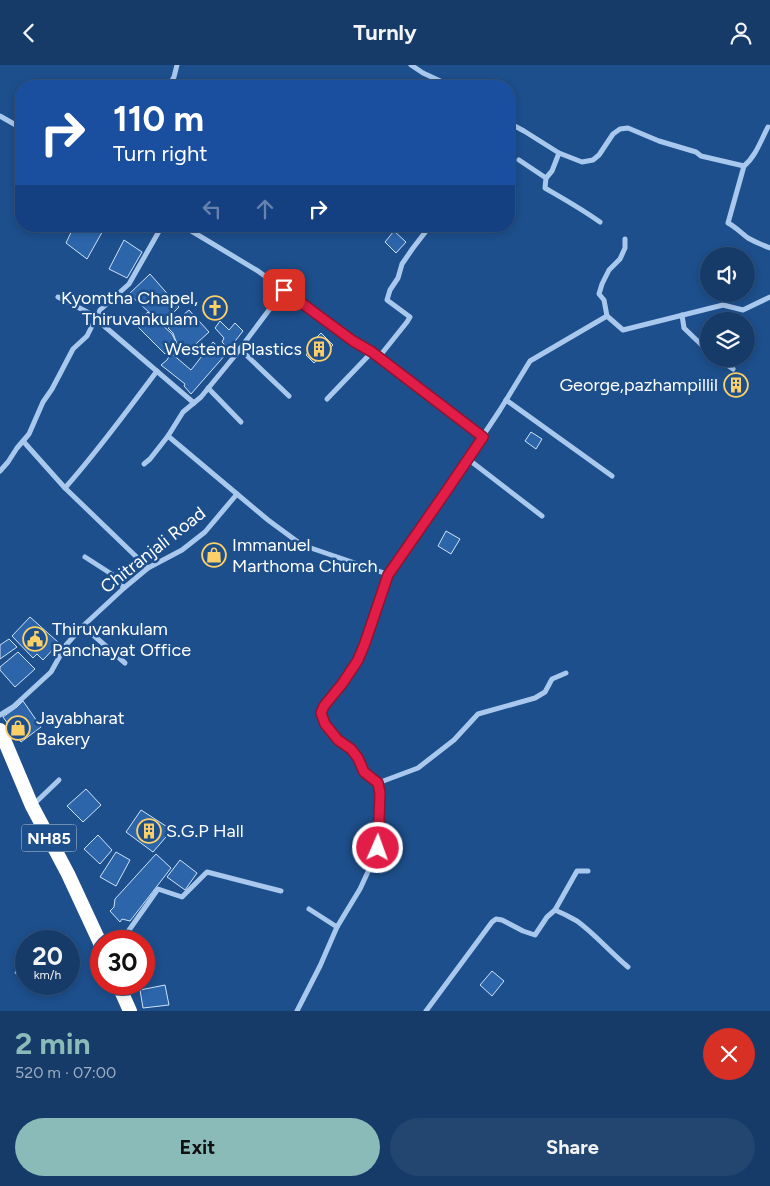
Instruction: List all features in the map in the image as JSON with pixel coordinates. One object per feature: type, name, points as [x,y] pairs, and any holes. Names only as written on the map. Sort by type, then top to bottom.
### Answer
[{"type":"highway","name":"NH85","points":[[0,729],[32,806],[96,930]]},
{"type":"highway","points":[[123,995],[130,1011]]},
{"type":"street","points":[[172,80],[177,65]]},
{"type":"street","points":[[411,65],[438,80]]},
{"type":"street","points":[[0,116],[15,125]]},
{"type":"street","points":[[515,126],[559,153],[582,162],[593,160],[599,155],[613,134],[620,129],[628,128],[659,141],[696,152],[701,156],[744,166]]},
{"type":"street","points":[[768,127],[756,152],[744,166],[728,223],[736,227],[746,237],[770,248]]},
{"type":"street","points":[[559,153],[552,171],[546,178],[545,188],[570,204],[582,209],[600,222]]},
{"type":"street","points":[[519,160],[546,178]]},
{"type":"street","points":[[0,471],[29,434],[43,402],[74,349],[87,336],[100,310],[129,284],[159,232]]},
{"type":"street","points":[[193,232],[258,271],[353,341],[379,357],[483,437]]},
{"type":"street","points":[[379,357],[410,317],[387,300],[390,290],[398,278],[402,264],[425,232]]},
{"type":"street","points":[[625,239],[625,248],[620,259],[609,270],[599,294],[604,300],[606,315],[623,330],[723,305],[743,310],[770,297]]},
{"type":"street","points":[[144,463],[150,459],[168,436],[182,412],[201,397],[240,349],[284,290]]},
{"type":"street","points":[[58,297],[96,318],[194,403]]},
{"type":"street","points":[[297,1011],[337,927],[360,889],[378,848],[380,793],[378,783],[364,772],[358,758],[351,749],[338,740],[325,724],[321,713],[324,706],[358,660],[388,575],[483,437],[530,361],[606,315]]},
{"type":"street","points":[[682,315],[684,328],[700,344]]},
{"type":"street","points":[[240,349],[289,396]]},
{"type":"street","points":[[327,399],[372,352]]},
{"type":"street","points":[[65,488],[110,434],[157,371]]},
{"type":"street","points":[[208,388],[241,422]]},
{"type":"street","points":[[506,400],[612,476]]},
{"type":"street","points":[[168,436],[268,520],[302,545],[388,575]]},
{"type":"street","points":[[23,441],[65,488],[148,568]]},
{"type":"street","points":[[468,459],[542,516]]},
{"type":"street","name":"Chitranjali Road","points":[[0,715],[14,707],[50,672],[66,645],[83,625],[148,568],[182,550],[206,531],[237,494]]},
{"type":"street","points":[[85,557],[112,575],[124,588]]},
{"type":"street","points":[[83,625],[124,663]]},
{"type":"street","points":[[378,783],[418,768],[454,740],[478,714],[534,698],[545,692],[552,679],[566,673]]},
{"type":"street","points":[[32,806],[59,780]]},
{"type":"street","points":[[129,930],[158,889],[182,897],[207,871],[281,891]]},
{"type":"street","points":[[426,1011],[492,922],[496,919],[502,920],[535,935],[546,917],[555,910],[577,871],[588,871]]},
{"type":"street","points":[[309,909],[337,927]]},
{"type":"street","points":[[555,910],[576,921],[628,967]]},
{"type":"building","points":[[71,232],[102,232],[87,259],[66,243]]},
{"type":"building","points":[[395,232],[406,242],[396,253],[385,242]]},
{"type":"building","points":[[124,240],[142,252],[127,278],[109,269]]},
{"type":"building","points":[[150,274],[179,307],[162,324],[129,294]]},
{"type":"building","points":[[189,310],[209,332],[186,353],[177,344],[173,333],[168,328]]},
{"type":"building","points":[[148,312],[172,334],[176,342],[165,354],[135,324]]},
{"type":"building","points":[[220,321],[229,330],[235,323],[243,331],[229,349],[222,342],[224,338],[215,328]]},
{"type":"building","name":"Westend Plastics","points":[[321,333],[333,345],[314,363],[306,355],[310,350],[307,347]]},
{"type":"building","points":[[213,342],[226,354],[191,394],[184,386],[185,384],[161,365],[171,353],[191,370]]},
{"type":"building","name":"George,pazhampillil","points":[[736,376],[746,383],[735,396],[725,387]]},
{"type":"building","points":[[531,432],[542,439],[536,449],[525,441]]},
{"type":"building","points":[[446,531],[460,539],[451,554],[438,546]]},
{"type":"building","name":"Thiruvankulam Panchayat Office","points":[[30,617],[59,643],[43,660],[37,654],[33,658],[12,636]]},
{"type":"building","points":[[9,639],[17,647],[0,659],[0,645]]},
{"type":"building","name":"Thiruvankulam Panchayat Office","points":[[18,652],[35,669],[15,687],[0,670],[0,667]]},
{"type":"building","points":[[23,701],[41,727],[21,742],[3,717]]},
{"type":"building","points":[[86,789],[101,805],[83,822],[67,806]]},
{"type":"building","name":"S.G.P Hall","points":[[141,810],[172,830],[153,852],[126,832]]},
{"type":"building","points":[[98,835],[112,850],[100,864],[84,849]]},
{"type":"building","points":[[116,852],[130,860],[116,886],[100,877]]},
{"type":"building","points":[[156,854],[171,868],[130,921],[122,919],[120,922],[110,911],[114,907],[115,899]]},
{"type":"building","points":[[180,860],[197,873],[185,890],[167,877]]},
{"type":"building","points":[[492,971],[504,981],[492,996],[480,985]]},
{"type":"building","points":[[165,985],[169,1005],[143,1008],[141,995],[155,995],[155,987]]},
{"type":"place","name":"Kyomtha Chapel, Thiruvankulam","points":[[215,308]]},
{"type":"place","name":"Westend Plastics","points":[[319,349]]},
{"type":"place","name":"George,pazhampillil","points":[[736,385]]},
{"type":"place","name":"Immanuel Marthoma Church","points":[[214,555]]},
{"type":"place","name":"Thiruvankulam Panchayat Office","points":[[35,639]]},
{"type":"place","name":"Jayabharat Bakery","points":[[18,728]]},
{"type":"place","name":"S.G.P Hall","points":[[149,831]]},
{"type":"route","points":[[284,290],[353,341],[372,352],[483,437],[388,575],[358,660],[324,706],[321,713],[325,724],[338,740],[351,749],[358,758],[364,772],[378,783],[380,793],[378,848]]}]
